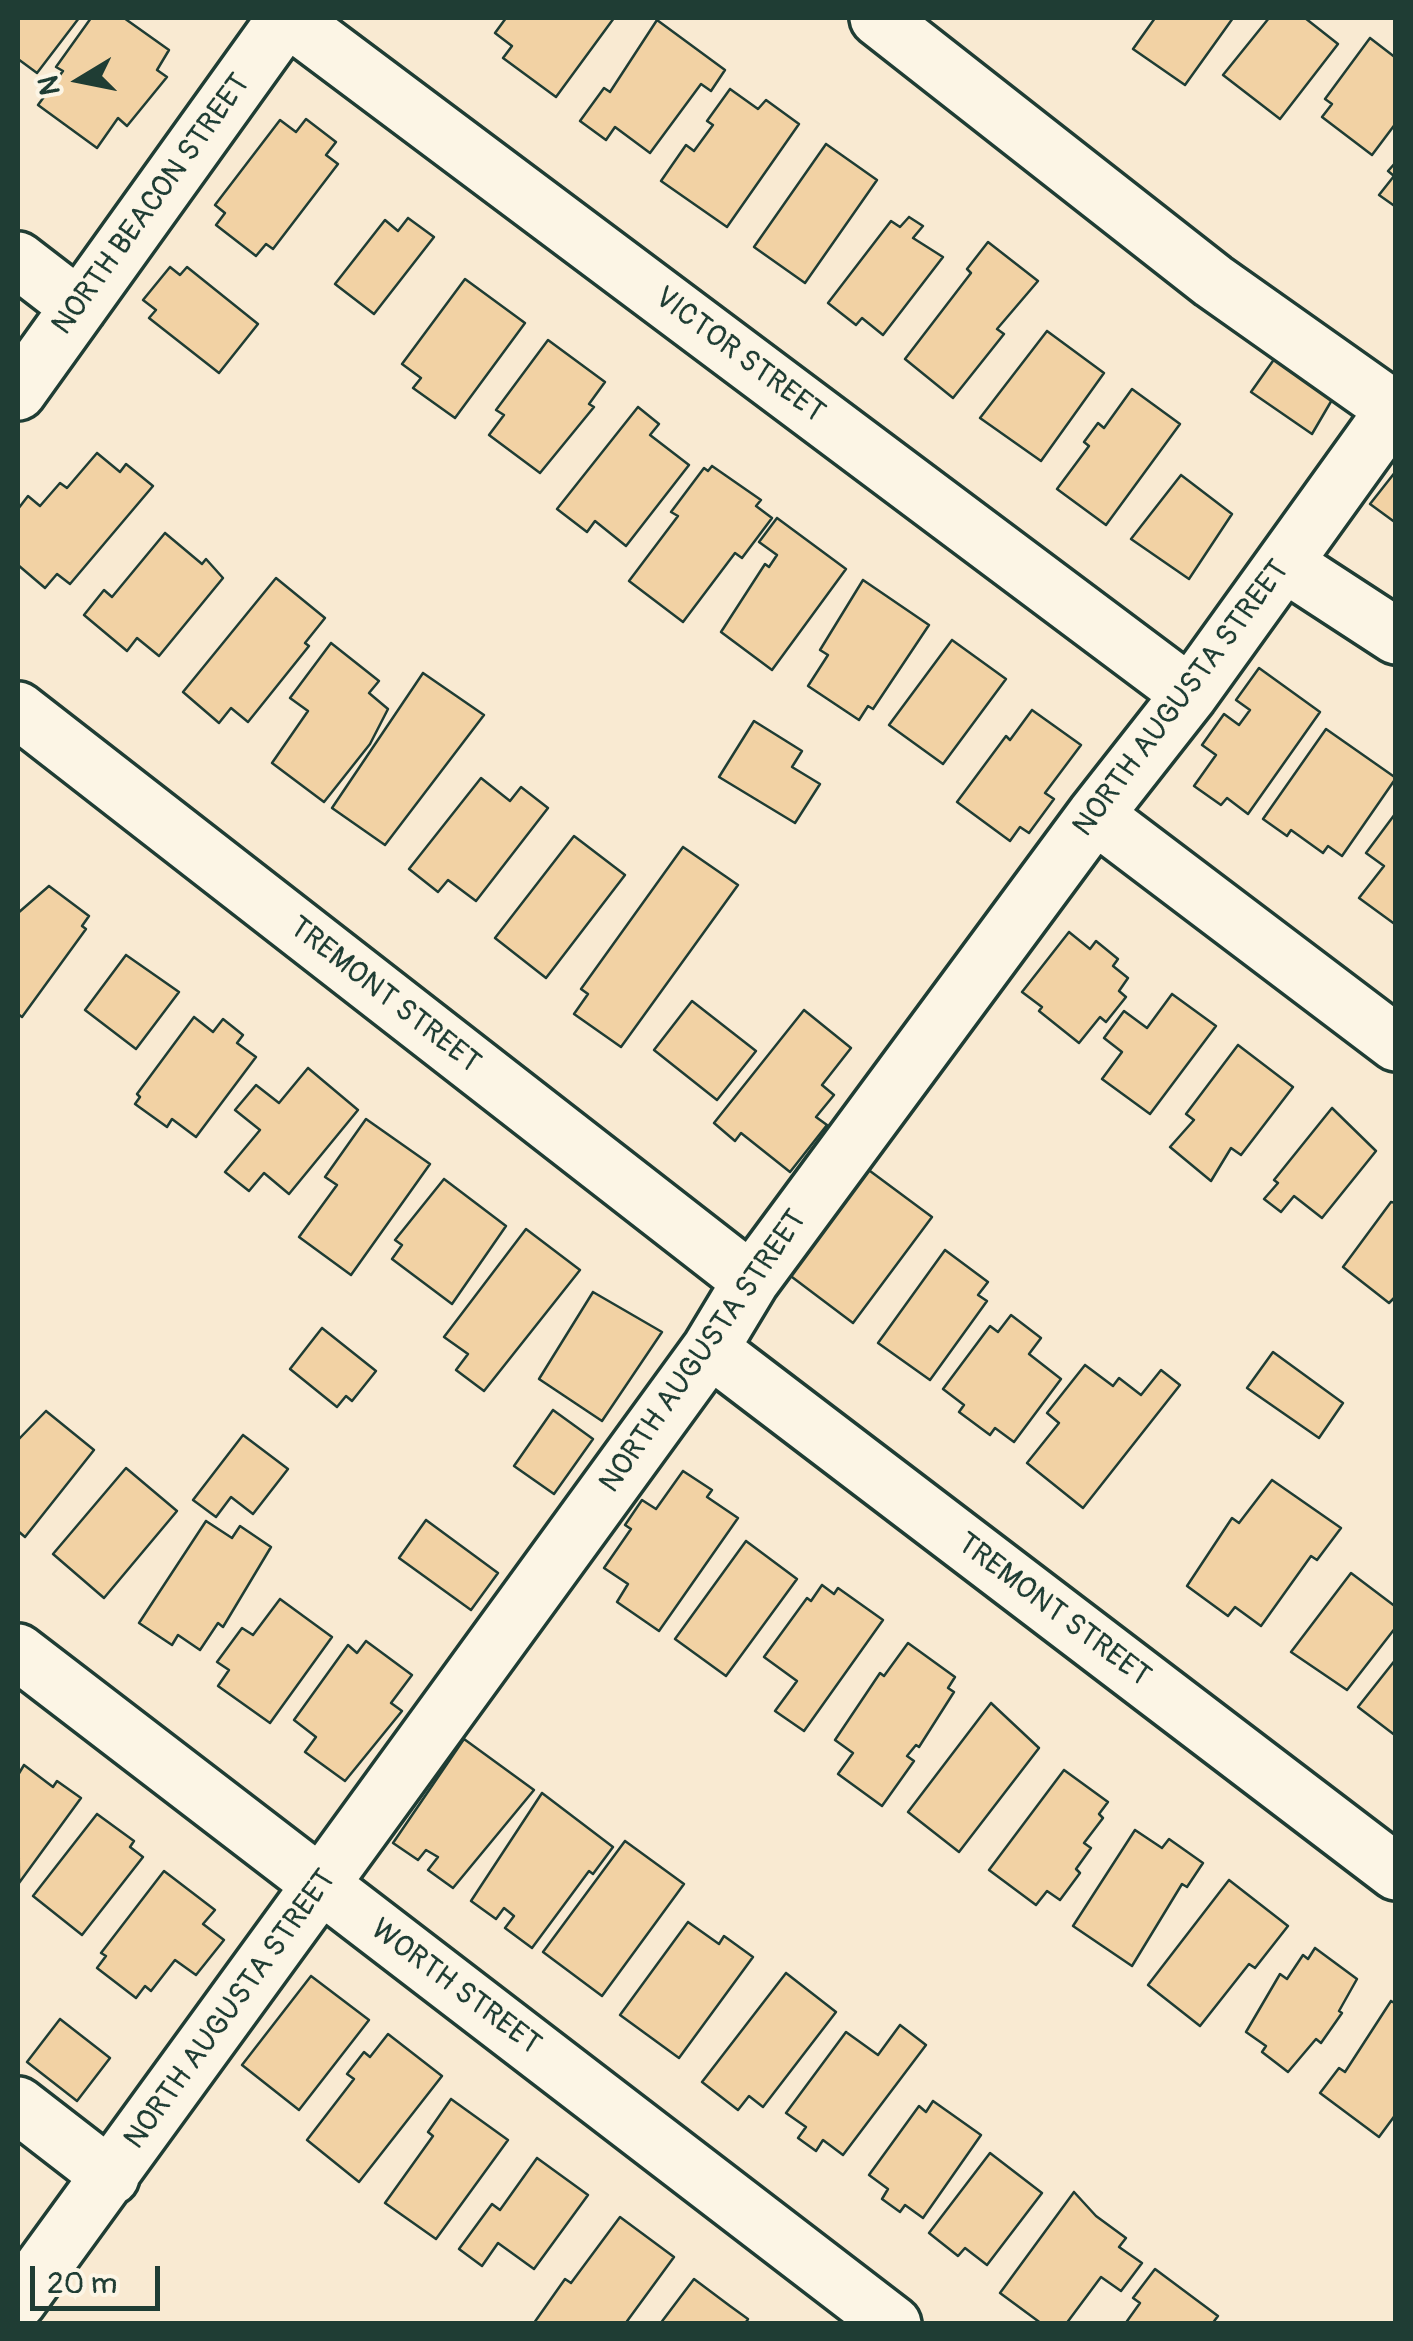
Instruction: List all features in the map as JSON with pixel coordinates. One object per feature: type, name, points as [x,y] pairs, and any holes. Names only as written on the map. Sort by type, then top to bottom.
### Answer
[{"type":"street","name":"NORTH BEACON STREET","points":[[18,392],[287,18]]},
{"type":"street","name":"VICTOR STREET","points":[[287,18],[1190,694]]},
{"type":"street","points":[[878,18],[1213,281],[1395,408]]},
{"type":"street","points":[[18,260],[79,307]]},
{"type":"street","name":"NORTH AUGUSTA STREET","points":[[18,2301],[710,1349],[751,1281],[1095,815],[1190,694],[1395,408]]},
{"type":"street","points":[[1284,563],[1396,636]]},
{"type":"street","name":"TREMONT STREET","points":[[18,710],[751,1281]]},
{"type":"street","points":[[1095,815],[1396,1043]]},
{"type":"street","name":"TREMONT STREET","points":[[710,1349],[1396,1872]]},
{"type":"street","name":"WORTH STREET","points":[[18,1652],[893,2324]]},
{"type":"street","points":[[18,2105],[111,2177]]},
{"type":"building","points":[[18,18],[79,18],[37,73],[18,59]]},
{"type":"building","points":[[91,18],[124,18],[169,50],[157,70],[167,77],[127,126],[118,118],[97,148],[38,105],[63,71],[56,67]]},
{"type":"building","points":[[506,18],[614,18],[556,97],[503,58],[512,46],[495,33]]},
{"type":"building","points":[[1155,18],[1233,18],[1185,85],[1133,49]]},
{"type":"building","points":[[1269,18],[1305,18],[1338,44],[1280,119],[1223,75]]},
{"type":"building","points":[[657,20],[725,70],[711,91],[701,84],[650,153],[615,127],[606,140],[580,121],[604,88],[610,92]]},
{"type":"building","points":[[1370,38],[1396,58],[1396,123],[1372,155],[1322,117],[1332,104],[1325,99]]},
{"type":"building","points":[[730,89],[758,109],[766,100],[799,124],[727,227],[661,181],[686,145],[694,151],[713,125],[707,121]]},
{"type":"building","points":[[306,119],[336,142],[326,155],[338,164],[273,249],[266,244],[256,256],[216,225],[225,213],[215,205],[280,120],[296,132]]},
{"type":"building","points":[[826,144],[877,180],[805,283],[754,247]]},
{"type":"building","points":[[1396,162],[1396,207],[1379,195],[1394,176],[1388,171]]},
{"type":"building","points":[[909,217],[923,226],[913,238],[943,257],[883,335],[862,318],[856,325],[828,303],[891,221],[900,227]]},
{"type":"building","points":[[408,218],[434,237],[374,314],[335,284],[385,220],[398,231]]},
{"type":"building","points":[[988,242],[1038,281],[997,329],[1004,334],[953,398],[905,359],[971,273],[967,269]]},
{"type":"building","points":[[170,267],[180,275],[187,267],[258,324],[219,373],[149,318],[156,310],[143,300]]},
{"type":"building","points":[[465,279],[525,323],[455,418],[413,388],[421,378],[402,364]]},
{"type":"building","points":[[1047,331],[1104,373],[1041,461],[980,418]]},
{"type":"building","points":[[548,340],[605,382],[589,404],[594,407],[540,473],[489,435],[504,415],[496,410]]},
{"type":"building","points":[[1287,341],[1343,381],[1312,434],[1251,392]]},
{"type":"building","points":[[1132,389],[1180,424],[1106,525],[1057,489],[1089,446],[1084,442],[1098,423],[1104,428]]},
{"type":"building","points":[[638,407],[659,424],[650,435],[689,465],[626,546],[595,521],[587,532],[557,509]]},
{"type":"building","points":[[97,453],[120,472],[126,464],[153,486],[70,584],[57,574],[45,588],[18,565],[18,509],[28,496],[40,506],[60,483],[67,488]]},
{"type":"building","points":[[712,466],[761,500],[756,506],[772,518],[742,558],[735,553],[683,622],[629,581],[678,516],[671,512],[704,468],[708,471]]},
{"type":"building","points":[[1396,471],[1396,523],[1370,504]]},
{"type":"building","points":[[1181,475],[1232,514],[1189,579],[1131,539]]},
{"type":"building","points":[[777,518],[846,569],[772,670],[721,632],[765,564],[769,567],[777,555],[759,542]]},
{"type":"building","points":[[165,533],[202,564],[206,559],[223,578],[159,656],[137,638],[127,651],[84,615],[104,590],[112,597]]},
{"type":"building","points":[[276,578],[325,618],[305,643],[309,646],[248,722],[231,708],[219,723],[183,692]]},
{"type":"building","points":[[863,580],[929,625],[873,709],[868,706],[859,720],[808,686],[828,655],[820,650]]},
{"type":"building","points":[[952,640],[1006,679],[943,764],[889,725]]},
{"type":"building","points":[[331,643],[379,681],[369,693],[388,709],[370,744],[324,802],[272,763],[308,711],[290,698]]},
{"type":"building","points":[[1259,668],[1320,712],[1248,814],[1227,798],[1221,805],[1194,786],[1216,755],[1202,745],[1224,714],[1239,725],[1250,710],[1236,700]]},
{"type":"building","points":[[423,673],[484,715],[385,845],[332,808]]},
{"type":"building","points":[[1032,710],[1081,745],[1045,793],[1054,799],[1029,833],[1020,827],[1010,841],[957,802],[1006,736],[1010,740]]},
{"type":"building","points":[[754,721],[802,751],[792,767],[820,784],[795,823],[719,777]]},
{"type":"building","points":[[1326,729],[1396,778],[1342,856],[1328,846],[1323,853],[1291,830],[1287,836],[1263,819]]},
{"type":"building","points":[[481,778],[510,801],[521,787],[548,808],[476,901],[448,880],[438,892],[409,869]]},
{"type":"building","points":[[1395,814],[1396,925],[1359,898],[1384,866],[1366,853]]},
{"type":"building","points":[[574,836],[625,875],[546,978],[495,938]]},
{"type":"building","points":[[683,847],[738,885],[621,1047],[574,1014],[588,994],[581,989]]},
{"type":"building","points":[[49,886],[89,916],[82,926],[86,929],[22,1017],[18,1014],[18,913]]},
{"type":"building","points":[[1069,932],[1090,949],[1096,941],[1118,959],[1113,966],[1128,978],[1119,991],[1126,997],[1106,1022],[1100,1017],[1079,1043],[1022,992]]},
{"type":"building","points":[[126,955],[179,992],[136,1049],[85,1010]]},
{"type":"building","points":[[1172,994],[1216,1026],[1150,1114],[1102,1079],[1122,1052],[1104,1038],[1124,1011],[1147,1028]]},
{"type":"building","points":[[692,1001],[756,1051],[717,1100],[654,1050]]},
{"type":"building","points":[[804,1010],[851,1048],[822,1085],[834,1095],[816,1117],[827,1125],[790,1172],[741,1133],[735,1141],[714,1123]]},
{"type":"building","points":[[194,1017],[213,1032],[223,1019],[243,1035],[237,1043],[256,1057],[196,1137],[172,1119],[167,1127],[135,1104],[140,1097],[137,1094]]},
{"type":"building","points":[[1238,1045],[1293,1087],[1241,1155],[1231,1148],[1211,1181],[1170,1147],[1194,1120],[1186,1114]]},
{"type":"building","points":[[308,1068],[358,1110],[289,1194],[264,1173],[249,1191],[225,1172],[260,1130],[235,1110],[256,1085],[279,1103]]},
{"type":"building","points":[[1332,1108],[1376,1151],[1322,1218],[1294,1196],[1281,1212],[1264,1199],[1278,1183],[1274,1180]]},
{"type":"building","points":[[366,1119],[430,1164],[351,1275],[299,1237],[337,1185],[325,1177]]},
{"type":"building","points":[[866,1168],[932,1217],[853,1323],[788,1274]]},
{"type":"building","points":[[444,1179],[506,1226],[452,1304],[392,1259],[402,1245],[395,1240]]},
{"type":"building","points":[[1391,1202],[1396,1203],[1396,1296],[1389,1303],[1343,1267]]},
{"type":"building","points":[[526,1229],[580,1270],[484,1391],[456,1370],[468,1354],[444,1337]]},
{"type":"building","points":[[945,1250],[988,1282],[978,1295],[987,1301],[930,1380],[878,1343]]},
{"type":"building","points":[[593,1292],[662,1332],[602,1421],[539,1379]]},
{"type":"building","points":[[1011,1315],[1041,1338],[1029,1354],[1061,1379],[1014,1442],[995,1428],[990,1435],[959,1412],[964,1405],[943,1389],[990,1326],[998,1332]]},
{"type":"building","points":[[322,1328],[376,1371],[352,1401],[346,1396],[337,1407],[290,1369]]},
{"type":"building","points":[[1273,1352],[1343,1403],[1319,1438],[1247,1388]]},
{"type":"building","points":[[1085,1365],[1113,1386],[1119,1378],[1141,1395],[1161,1370],[1180,1385],[1083,1508],[1027,1463],[1059,1423],[1047,1413]]},
{"type":"building","points":[[553,1410],[593,1439],[554,1494],[514,1466]]},
{"type":"building","points":[[46,1411],[94,1450],[25,1537],[18,1531],[18,1440]]},
{"type":"building","points":[[243,1435],[288,1469],[253,1514],[231,1497],[216,1517],[193,1500]]},
{"type":"building","points":[[126,1468],[177,1511],[104,1598],[53,1554]]},
{"type":"building","points":[[683,1471],[712,1490],[707,1497],[738,1518],[659,1631],[617,1602],[628,1584],[604,1568],[631,1529],[625,1525],[642,1500],[656,1509]]},
{"type":"building","points":[[1272,1480],[1341,1528],[1317,1560],[1311,1556],[1261,1626],[1235,1607],[1228,1616],[1187,1586],[1232,1518],[1239,1523]]},
{"type":"building","points":[[426,1520],[498,1573],[471,1610],[399,1558]]},
{"type":"building","points":[[206,1521],[232,1538],[240,1526],[271,1547],[223,1627],[218,1623],[200,1650],[178,1635],[172,1645],[139,1623]]},
{"type":"building","points":[[746,1541],[797,1579],[726,1676],[675,1639]]},
{"type":"building","points":[[1351,1573],[1396,1607],[1396,1627],[1347,1690],[1291,1652]]},
{"type":"building","points":[[822,1585],[834,1594],[838,1588],[883,1620],[804,1731],[775,1711],[797,1681],[764,1657],[807,1598],[811,1601]]},
{"type":"building","points":[[280,1599],[332,1637],[270,1723],[218,1686],[229,1670],[217,1662],[242,1628],[253,1635]]},
{"type":"building","points":[[366,1641],[412,1675],[391,1703],[402,1711],[345,1781],[305,1752],[316,1737],[294,1720],[348,1645],[357,1653]]},
{"type":"building","points":[[908,1643],[955,1677],[948,1688],[954,1692],[919,1747],[916,1745],[907,1756],[914,1761],[882,1806],[838,1774],[853,1753],[835,1740],[880,1673],[884,1676]]},
{"type":"building","points":[[1396,1659],[1396,1736],[1358,1707]]},
{"type":"building","points":[[991,1703],[1039,1748],[959,1852],[908,1812]]},
{"type":"building","points":[[464,1739],[534,1790],[453,1888],[428,1870],[438,1857],[426,1850],[418,1860],[393,1843]]},
{"type":"building","points":[[24,1765],[53,1787],[57,1781],[81,1798],[19,1883],[18,1775]]},
{"type":"building","points":[[1064,1770],[1108,1802],[1099,1814],[1103,1818],[1084,1843],[1091,1848],[1076,1869],[1080,1873],[1060,1900],[1047,1891],[1036,1905],[989,1870]]},
{"type":"building","points":[[542,1793],[613,1847],[593,1874],[589,1871],[532,1948],[505,1928],[514,1916],[504,1908],[496,1919],[471,1901]]},
{"type":"building","points":[[97,1814],[134,1841],[130,1847],[143,1857],[82,1935],[33,1896]]},
{"type":"building","points":[[1135,1830],[1162,1848],[1169,1839],[1203,1863],[1187,1887],[1182,1884],[1132,1966],[1073,1926]]},
{"type":"building","points":[[625,1841],[684,1884],[602,1996],[543,1952]]},
{"type":"building","points":[[164,1871],[215,1910],[203,1924],[224,1940],[196,1975],[175,1960],[151,1991],[145,1986],[136,1998],[97,1968],[106,1956],[101,1953]]},
{"type":"building","points":[[1229,1880],[1288,1926],[1255,1968],[1249,1964],[1200,2026],[1148,1985]]},
{"type":"building","points":[[688,1922],[719,1944],[724,1936],[753,1957],[679,2058],[620,2015]]},
{"type":"building","points":[[1315,1948],[1357,1979],[1339,2011],[1342,2013],[1321,2043],[1316,2039],[1288,2072],[1262,2052],[1266,2046],[1246,2032],[1280,1974],[1287,1979],[1303,1955],[1308,1959]]},
{"type":"building","points":[[786,1973],[836,2012],[763,2107],[749,2096],[738,2110],[702,2082]]},
{"type":"building","points":[[311,1976],[369,2020],[299,2110],[242,2065]]},
{"type":"building","points":[[1391,2001],[1396,2004],[1396,2114],[1379,2137],[1320,2093],[1339,2068],[1345,2072]]},
{"type":"building","points":[[60,2019],[110,2058],[77,2101],[27,2062]]},
{"type":"building","points":[[900,2025],[926,2045],[843,2155],[823,2140],[816,2151],[798,2138],[806,2127],[786,2113],[846,2032],[878,2055]]},
{"type":"building","points":[[388,2034],[442,2076],[359,2182],[307,2140],[354,2079],[347,2074],[364,2052],[370,2057]]},
{"type":"building","points":[[451,2099],[508,2140],[436,2239],[385,2203],[433,2136],[428,2132]]},
{"type":"building","points":[[933,2101],[981,2135],[923,2218],[905,2205],[900,2212],[882,2199],[888,2189],[869,2175],[919,2106],[926,2112]]},
{"type":"building","points":[[990,2153],[1042,2193],[987,2265],[965,2248],[958,2256],[929,2233]]},
{"type":"building","points":[[537,2158],[588,2195],[534,2269],[498,2243],[482,2266],[459,2249],[492,2204],[500,2210]]},
{"type":"building","points":[[1074,2192],[1096,2216],[1126,2238],[1119,2247],[1142,2263],[1121,2291],[1101,2277],[1066,2324],[1042,2324],[1000,2293]]},
{"type":"building","points":[[620,2217],[674,2257],[625,2324],[534,2323],[565,2279],[571,2283]]},
{"type":"building","points":[[1155,2269],[1218,2316],[1212,2324],[1125,2324],[1140,2303],[1133,2298]]},
{"type":"building","points":[[694,2279],[748,2319],[745,2324],[660,2324]]}]
